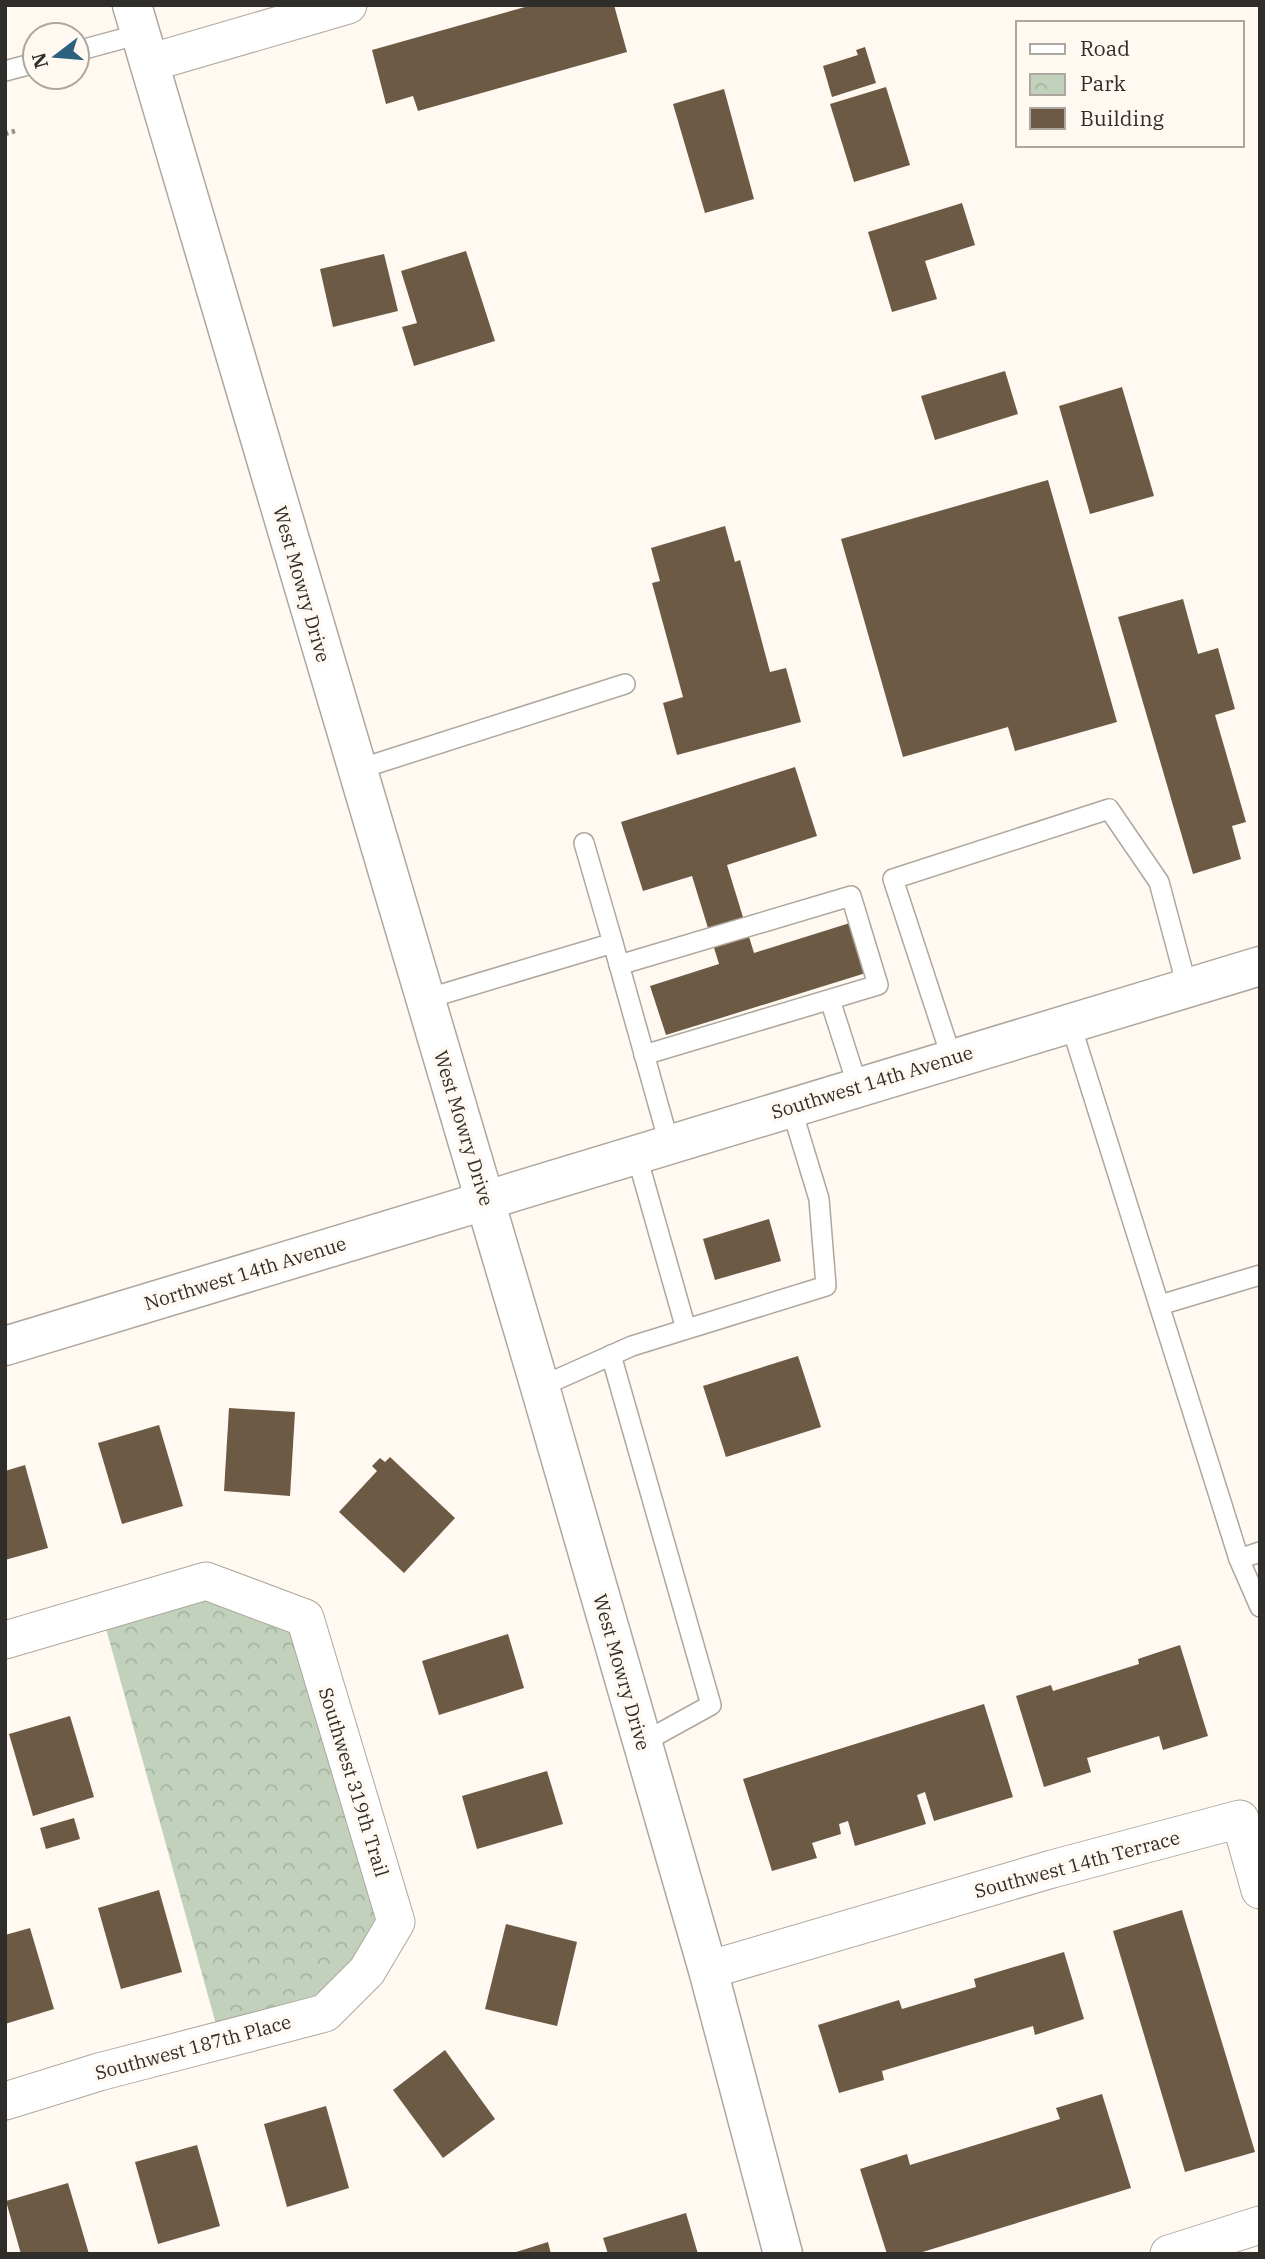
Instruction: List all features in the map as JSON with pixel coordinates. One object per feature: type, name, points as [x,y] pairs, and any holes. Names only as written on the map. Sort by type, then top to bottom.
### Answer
[{"type":"street","points":[[140,34],[348,5]]},
{"type":"street","name":"West Mowry Drive","points":[[140,34],[540,1387],[708,1970],[783,2254]]},
{"type":"street","name":"Southwest 14th Avenue","points":[[485,1199],[1260,966]]},
{"type":"street","name":"Northwest 14th Avenue","points":[[5,1346],[485,1199]]},
{"type":"street","name":"Southwest 319th Trail","points":[[5,1640],[206,1581],[305,1618],[396,1922],[367,1971]]},
{"type":"street","name":"Southwest 14th Terrace","points":[[708,1970],[1052,1869],[1240,1819],[1260,1890]]},
{"type":"street","name":"Southwest 187th Place","points":[[5,2101],[99,2071],[325,2013],[367,1971]]},
{"type":"street","points":[[1169,2254],[1260,2225]]},
{"type":"lane","points":[[91,47],[140,34]]},
{"type":"lane","points":[[356,770],[625,684]]},
{"type":"lane","points":[[952,1059],[893,879],[1109,809],[1159,882],[1188,987]]},
{"type":"lane","points":[[584,843],[644,1055],[653,1148],[686,1329]]},
{"type":"lane","points":[[619,965],[851,896],[878,985],[644,1055]]},
{"type":"lane","points":[[426,999],[613,943]]},
{"type":"lane","points":[[830,1000],[858,1087]]},
{"type":"lane","points":[[1070,1022],[1239,1559],[1260,1606]]},
{"type":"lane","points":[[540,1387],[611,1354],[826,1286],[819,1199],[791,1107]]},
{"type":"lane","points":[[1160,1305],[1260,1275]]},
{"type":"lane","points":[[611,1354],[710,1705],[642,1742]]},
{"type":"lane","points":[[1239,1559],[1260,1552]]},
{"type":"path","points":[[5,134],[15,131]]},
{"type":"green space","points":[[206,1590],[301,1622],[390,1922],[322,2010],[219,2035],[103,1618]]},
{"type":"building","points":[[532,5],[614,5],[627,52],[418,111],[413,96],[386,104],[372,50]]},
{"type":"building","points":[[865,47],[876,83],[832,97],[823,66],[858,55],[856,50]]},
{"type":"building","points":[[886,87],[910,165],[854,182],[830,104]]},
{"type":"building","points":[[724,89],[754,199],[705,213],[673,104]]},
{"type":"building","points":[[962,203],[975,245],[925,261],[937,299],[892,312],[868,232]]},
{"type":"building","points":[[466,251],[495,341],[414,366],[402,327],[417,323],[401,271]]},
{"type":"building","points":[[384,254],[398,311],[333,327],[320,269]]},
{"type":"building","points":[[1005,371],[1018,414],[935,440],[921,396]]},
{"type":"building","points":[[1122,387],[1154,496],[1090,514],[1059,406]]},
{"type":"building","points":[[1048,480],[1117,722],[1015,751],[1008,727],[903,757],[841,539]]},
{"type":"building","points":[[725,526],[735,562],[740,560],[770,672],[786,668],[801,722],[677,755],[663,703],[683,697],[652,583],[660,581],[651,548]]},
{"type":"building","points":[[1183,599],[1198,654],[1218,648],[1235,709],[1215,715],[1246,822],[1232,826],[1241,859],[1193,874],[1118,617]]},
{"type":"building","points":[[795,767],[817,836],[727,865],[754,953],[853,922],[869,972],[666,1035],[650,986],[719,964],[692,876],[643,891],[621,822]]},
{"type":"building","points":[[769,1219],[781,1261],[715,1280],[703,1239]]},
{"type":"building","points":[[798,1356],[821,1427],[726,1457],[703,1386]]},
{"type":"building","points":[[229,1408],[295,1412],[290,1496],[224,1491]]},
{"type":"building","points":[[159,1425],[183,1506],[122,1524],[98,1443]]},
{"type":"building","points":[[390,1457],[455,1518],[404,1573],[339,1512],[377,1471],[372,1466],[380,1458],[385,1462]]},
{"type":"building","points":[[25,1465],[48,1548],[5,1560],[5,1471]]},
{"type":"building","points":[[508,1634],[524,1688],[439,1715],[422,1661]]},
{"type":"building","points":[[1180,1645],[1208,1736],[1163,1750],[1159,1736],[1087,1758],[1091,1772],[1044,1787],[1016,1696],[1051,1685],[1053,1691],[1139,1664],[1138,1659]]},
{"type":"building","points":[[984,1704],[1013,1797],[934,1821],[925,1792],[917,1795],[926,1824],[855,1846],[848,1821],[839,1824],[841,1834],[812,1843],[817,1858],[772,1871],[743,1779]]},
{"type":"building","points":[[70,1716],[94,1797],[33,1816],[9,1734]]},
{"type":"building","points":[[547,1771],[563,1824],[477,1849],[462,1796]]},
{"type":"building","points":[[74,1818],[80,1839],[46,1849],[40,1828]]},
{"type":"building","points":[[159,1890],[182,1972],[121,1989],[98,1908]]},
{"type":"building","points":[[1182,1910],[1255,2152],[1185,2172],[1113,1931]]},
{"type":"building","points":[[506,1924],[577,1942],[557,2026],[485,2009]]},
{"type":"building","points":[[30,1928],[54,2009],[5,2024],[5,1935]]},
{"type":"building","points":[[1064,1952],[1084,2019],[1035,2035],[1033,2026],[882,2071],[884,2080],[839,2093],[818,2025],[899,2000],[902,2009],[976,1987],[974,1979]]},
{"type":"building","points":[[445,2050],[495,2119],[443,2158],[393,2090]]},
{"type":"building","points":[[1102,2094],[1131,2188],[916,2254],[887,2254],[860,2169],[907,2154],[910,2165],[1060,2119],[1056,2108]]},
{"type":"building","points":[[326,2106],[349,2188],[287,2207],[264,2124]]},
{"type":"building","points":[[197,2145],[220,2226],[158,2244],[135,2162]]},
{"type":"building","points":[[68,2183],[89,2254],[21,2254],[6,2201]]},
{"type":"building","points":[[686,2213],[698,2254],[608,2254],[603,2238]]},
{"type":"building","points":[[548,2242],[551,2254],[513,2254],[513,2253]]}]
